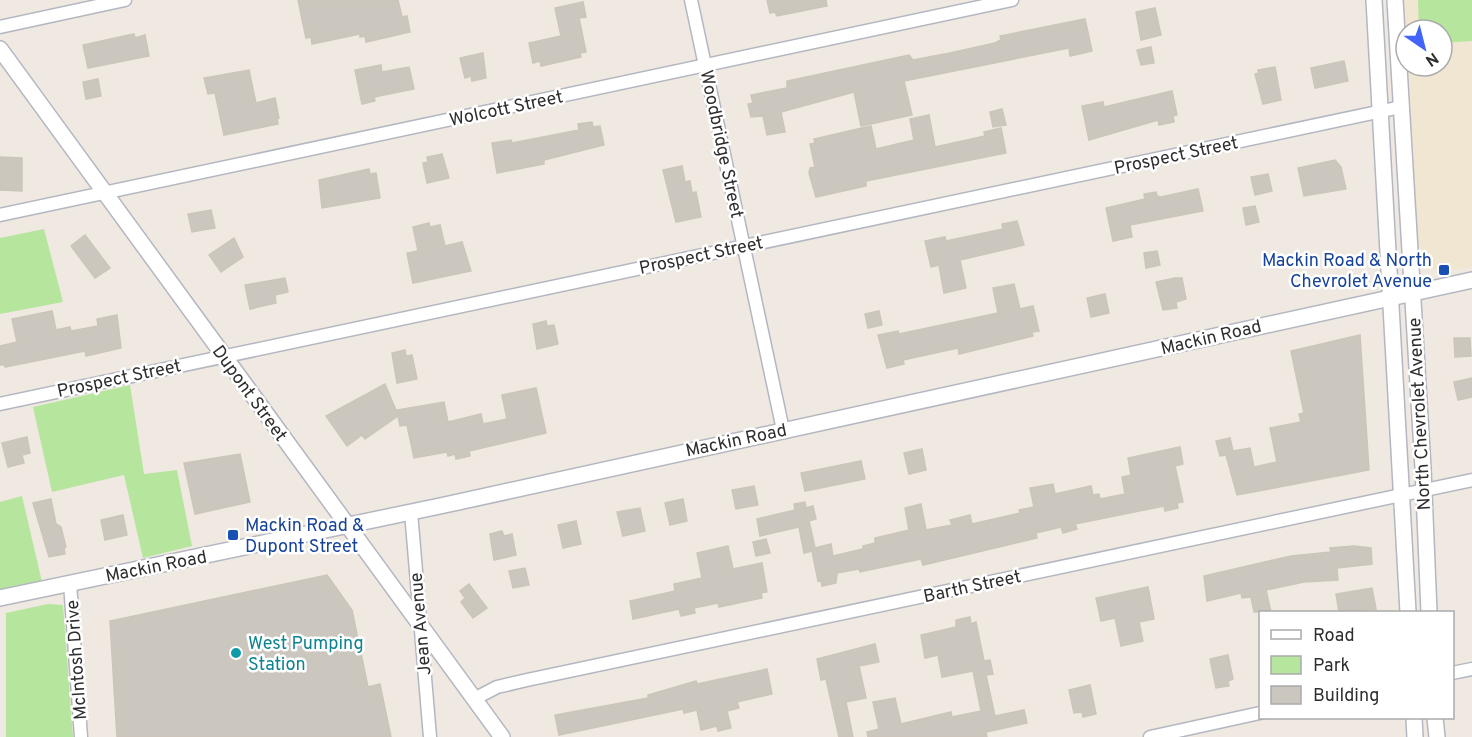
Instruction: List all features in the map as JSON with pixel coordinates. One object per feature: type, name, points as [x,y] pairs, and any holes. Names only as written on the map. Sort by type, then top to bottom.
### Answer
[{"type":"street","points":[[0,27],[125,0]]},
{"type":"street","name":"Woodbridge Street","points":[[691,0],[783,430]]},
{"type":"street","name":"Wolcott Street","points":[[0,215],[1012,0]]},
{"type":"street","name":"North Chevrolet Avenue","points":[[1374,0],[1408,611]]},
{"type":"street","name":"North Chevrolet Avenue","points":[[1395,0],[1429,611]]},
{"type":"street","name":"Dupont Street","points":[[0,49],[502,737]]},
{"type":"street","name":"Prospect Street","points":[[0,404],[1401,107]]},
{"type":"street","name":"Mackin Road","points":[[0,598],[411,512],[1472,280]]},
{"type":"street","name":"Barth Street","points":[[474,699],[497,687],[527,680],[1472,480]]},
{"type":"street","name":"Jean Avenue","points":[[411,512],[430,737]]},
{"type":"street","name":"McIntosh Drive","points":[[70,583],[81,737]]},
{"type":"street","points":[[1454,673],[1472,669]]},
{"type":"street","points":[[1150,737],[1259,713]]},
{"type":"street","points":[[1414,719],[1415,737]]},
{"type":"street","points":[[1436,719],[1437,737]]},
{"type":"shaded area","points":[[1404,0],[1472,0],[1472,267],[1439,272],[1425,265],[1419,254],[1409,78],[1454,78],[1454,18],[1405,18]]},
{"type":"green space","points":[[1418,0],[1472,0],[1472,41],[1454,42],[1454,18],[1419,18]]},
{"type":"green space","points":[[44,229],[63,302],[0,314],[0,238]]},
{"type":"green space","points":[[130,385],[144,474],[177,470],[192,546],[143,558],[124,475],[52,492],[33,407]]},
{"type":"green space","points":[[22,496],[42,582],[0,590],[0,502]]},
{"type":"green space","points":[[48,604],[63,605],[73,737],[6,737],[6,613]]},
{"type":"building","points":[[298,0],[398,0],[402,17],[407,16],[410,32],[366,42],[365,36],[360,37],[360,34],[312,44],[311,37],[306,38]]},
{"type":"building","points":[[767,0],[826,0],[827,6],[777,16],[775,12],[770,13]]},
{"type":"building","points":[[583,2],[586,17],[579,18],[586,52],[580,53],[581,57],[541,66],[540,61],[533,63],[529,43],[561,36],[555,8]]},
{"type":"building","points":[[1155,8],[1161,35],[1141,40],[1136,12]]},
{"type":"building","points":[[1085,19],[1092,51],[1070,56],[1069,48],[904,81],[912,115],[861,126],[854,92],[781,112],[785,132],[767,135],[763,116],[751,117],[748,104],[753,103],[751,95],[787,88],[787,81],[909,55],[913,60],[950,53],[995,43],[1001,40],[1000,36]]},
{"type":"building","points":[[134,34],[135,38],[145,35],[149,56],[88,68],[83,45]]},
{"type":"building","points":[[1151,47],[1154,63],[1141,65],[1137,50]]},
{"type":"building","points":[[483,53],[486,78],[472,81],[471,76],[465,78],[460,58]]},
{"type":"building","points":[[1344,61],[1348,81],[1315,88],[1311,68]]},
{"type":"building","points":[[381,65],[382,72],[409,67],[414,89],[374,97],[375,101],[362,104],[355,70]]},
{"type":"building","points":[[1275,67],[1281,100],[1263,104],[1255,74],[1259,73],[1258,70]]},
{"type":"building","points":[[249,70],[256,103],[275,98],[278,124],[224,135],[215,93],[208,94],[204,78]]},
{"type":"building","points":[[98,79],[101,96],[86,99],[83,82]]},
{"type":"building","points":[[1172,91],[1177,115],[1173,116],[1174,122],[1159,125],[1158,120],[1089,140],[1082,106],[1103,102],[1104,107]]},
{"type":"building","points":[[1002,109],[1006,125],[993,127],[990,112]]},
{"type":"building","points":[[929,115],[935,147],[985,136],[984,132],[1001,128],[1006,153],[866,181],[866,186],[816,197],[809,173],[810,168],[815,167],[810,144],[815,143],[814,139],[871,126],[876,149],[914,140],[910,119]]},
{"type":"building","points":[[592,122],[593,127],[600,126],[604,145],[544,160],[544,164],[497,173],[492,143],[511,140],[512,143],[579,130],[578,124]]},
{"type":"building","points":[[442,154],[449,178],[427,183],[423,163],[428,162],[427,157]]},
{"type":"building","points":[[0,157],[22,158],[22,191],[0,190]]},
{"type":"building","points":[[1335,160],[1341,167],[1346,189],[1304,196],[1298,168]]},
{"type":"building","points":[[682,166],[685,182],[690,181],[692,193],[696,192],[701,217],[676,222],[663,170]]},
{"type":"building","points":[[369,169],[370,174],[376,173],[380,198],[322,208],[319,180]]},
{"type":"building","points":[[1268,174],[1272,191],[1255,195],[1251,177]]},
{"type":"building","points":[[1198,189],[1203,211],[1130,225],[1132,237],[1113,241],[1106,208],[1145,199],[1144,194],[1156,192],[1157,196],[1161,197]]},
{"type":"building","points":[[1255,206],[1259,222],[1246,225],[1243,208]]},
{"type":"building","points":[[211,210],[215,228],[192,232],[188,214]]},
{"type":"building","points":[[1017,221],[1024,245],[960,260],[966,288],[944,293],[939,265],[931,267],[925,241],[945,237],[946,241],[1003,229],[1002,224]]},
{"type":"building","points":[[429,223],[430,227],[440,225],[445,246],[462,242],[471,271],[413,283],[407,253],[418,251],[413,227]]},
{"type":"building","points":[[85,235],[110,268],[95,278],[71,246]]},
{"type":"building","points":[[234,238],[243,257],[221,272],[209,255]]},
{"type":"building","points":[[1157,251],[1160,265],[1146,268],[1144,253]]},
{"type":"building","points":[[285,278],[288,292],[275,295],[276,303],[250,309],[245,285]]},
{"type":"building","points":[[1182,278],[1186,299],[1176,302],[1177,308],[1163,310],[1156,282]]},
{"type":"building","points":[[1014,284],[1020,309],[1033,306],[1039,331],[1032,332],[1033,336],[959,354],[958,348],[903,360],[904,364],[887,368],[878,335],[898,331],[899,334],[998,313],[993,288]]},
{"type":"building","points":[[1105,294],[1109,313],[1091,317],[1087,298]]},
{"type":"building","points":[[52,311],[56,330],[70,327],[71,331],[98,326],[97,319],[117,315],[121,348],[86,356],[85,351],[5,367],[5,365],[0,365],[0,346],[17,342],[12,319]]},
{"type":"building","points":[[879,311],[882,325],[868,328],[865,314]]},
{"type":"building","points":[[546,321],[547,326],[554,325],[558,344],[537,349],[533,324]]},
{"type":"building","points":[[1360,335],[1369,470],[1237,495],[1226,455],[1220,456],[1216,441],[1230,438],[1233,451],[1250,448],[1254,467],[1277,462],[1270,428],[1301,422],[1299,414],[1304,413],[1291,351]]},
{"type":"building","points":[[1454,338],[1470,338],[1471,356],[1455,357]]},
{"type":"building","points":[[405,350],[406,356],[412,355],[417,379],[397,383],[392,353]]},
{"type":"building","points":[[1472,378],[1472,397],[1458,400],[1454,382]]},
{"type":"building","points":[[385,384],[398,415],[397,410],[444,402],[448,422],[481,414],[483,424],[507,419],[502,395],[536,388],[546,433],[469,451],[470,456],[456,459],[455,454],[448,456],[447,452],[414,458],[407,425],[400,426],[398,416],[365,439],[362,435],[347,446],[326,416]]},
{"type":"building","points":[[27,437],[30,453],[22,455],[24,463],[8,467],[2,443]]},
{"type":"building","points":[[1180,447],[1183,464],[1175,466],[1183,502],[1177,503],[1178,508],[1165,511],[1164,506],[1075,524],[1077,529],[1063,533],[1061,527],[1036,533],[1037,538],[923,565],[921,559],[860,572],[859,569],[837,573],[836,583],[822,586],[821,580],[818,581],[812,551],[804,553],[799,527],[760,536],[757,519],[795,510],[794,504],[805,502],[806,508],[813,506],[816,519],[809,521],[815,548],[831,544],[833,556],[863,549],[863,546],[875,543],[875,538],[909,530],[905,508],[921,504],[926,530],[952,525],[950,520],[970,515],[972,524],[1020,513],[1019,510],[1034,507],[1030,488],[1053,484],[1055,494],[1091,486],[1093,495],[1099,494],[1100,499],[1125,494],[1122,477],[1131,475],[1128,458]]},
{"type":"building","points":[[922,449],[926,470],[909,474],[904,453]]},
{"type":"building","points":[[240,454],[250,502],[195,514],[184,463]]},
{"type":"building","points":[[861,461],[865,479],[805,491],[801,473]]},
{"type":"building","points":[[754,486],[758,505],[736,509],[732,490]]},
{"type":"building","points":[[51,499],[56,524],[61,527],[66,547],[64,548],[65,554],[49,557],[33,503]]},
{"type":"building","points":[[683,499],[687,521],[670,525],[665,503]]},
{"type":"building","points":[[640,508],[645,531],[623,536],[617,512]]},
{"type":"building","points":[[123,515],[127,535],[105,540],[101,520]]},
{"type":"building","points":[[576,521],[581,544],[563,548],[558,525]]},
{"type":"building","points":[[502,531],[504,536],[512,534],[516,555],[494,560],[490,534]]},
{"type":"building","points":[[766,539],[770,553],[756,556],[753,542]]},
{"type":"building","points":[[728,546],[733,569],[762,563],[767,592],[761,593],[762,598],[719,607],[718,603],[694,608],[695,613],[681,616],[679,609],[633,619],[630,601],[675,591],[674,584],[702,578],[697,553]]},
{"type":"building","points":[[1354,546],[1371,548],[1372,564],[1337,568],[1338,580],[1304,582],[1266,590],[1271,611],[1254,612],[1251,597],[1242,598],[1241,593],[1207,601],[1204,576],[1291,556],[1331,552],[1330,548]]},
{"type":"building","points":[[525,568],[529,585],[513,588],[509,571]]},
{"type":"building","name":"West Pumping Station","points":[[327,575],[352,610],[368,687],[380,684],[391,737],[117,737],[110,621]]},
{"type":"building","points":[[469,584],[487,608],[473,618],[461,602],[465,598],[460,591]]},
{"type":"building","points":[[1148,587],[1154,619],[1139,622],[1143,641],[1121,646],[1115,618],[1101,621],[1096,598]]},
{"type":"building","points":[[1372,588],[1376,609],[1339,611],[1336,594]]},
{"type":"building","points":[[970,617],[971,624],[976,622],[984,661],[990,660],[993,674],[986,675],[995,716],[1024,710],[1027,723],[986,732],[987,737],[868,737],[867,732],[879,729],[873,702],[895,698],[901,724],[951,712],[952,717],[981,711],[973,671],[942,677],[938,655],[925,658],[921,635],[956,627],[956,620]]},
{"type":"building","points":[[875,644],[879,662],[859,666],[866,698],[846,702],[853,737],[839,737],[826,679],[821,680],[817,659]]},
{"type":"building","points":[[1228,655],[1233,679],[1228,681],[1229,686],[1216,688],[1210,659]]},
{"type":"building","points":[[767,669],[772,694],[737,702],[739,708],[727,711],[731,728],[718,731],[717,726],[701,730],[697,710],[684,713],[683,709],[559,735],[555,715],[648,698],[648,695],[696,681],[697,684]]},
{"type":"building","points":[[1090,685],[1096,714],[1083,717],[1082,712],[1074,713],[1069,690]]},
{"type":"place","name":"Mackin Road & North Chevrolet Avenue","points":[[1444,270]]},
{"type":"place","name":"Mackin Road & Dupont Street","points":[[233,535]]},
{"type":"place","name":"West Pumping Station","points":[[236,653]]}]
